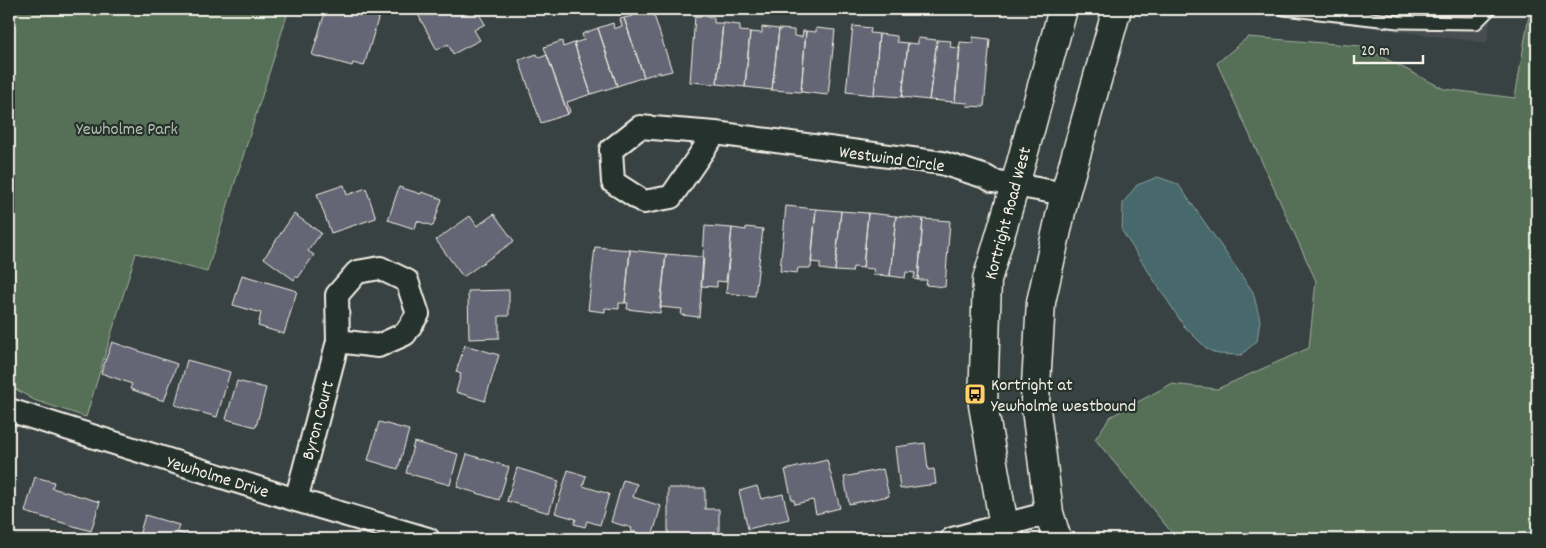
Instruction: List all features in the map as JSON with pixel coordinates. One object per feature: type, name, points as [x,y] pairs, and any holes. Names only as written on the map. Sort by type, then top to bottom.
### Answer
[{"type":"street","name":"Kortright Road West","points":[[1007,532],[983,405],[987,280],[1063,9]]},
{"type":"street","points":[[1057,539],[1049,513],[1035,402],[1041,302],[1065,194],[1117,9]]},
{"type":"street","name":"Westwind Circle","points":[[715,133],[671,196],[644,202],[612,182],[611,150],[640,127],[715,133],[942,164],[994,181],[1065,194]]},
{"type":"street","name":"Byron Court","points":[[296,500],[338,341]]},
{"type":"street","name":"Yewholme Drive","points":[[9,410],[296,500],[428,539]]},
{"type":"street","points":[[952,539],[1007,532],[1049,513]]},
{"type":"lane","points":[[1284,9],[1398,22],[1476,23],[1490,9]]},
{"type":"shaded area","points":[[1227,9],[1492,9],[1487,43]]},
{"type":"green space","name":"Yewholme Park","points":[[9,9],[289,9],[207,272],[136,253],[86,417],[34,400],[9,385]]},
{"type":"green space","points":[[1530,9],[1537,9],[1537,539],[1177,539],[1095,439],[1110,417],[1171,384],[1217,389],[1309,348],[1316,281],[1217,63],[1248,37],[1361,46],[1444,89],[1515,98]]},
{"type":"water","points":[[1158,177],[1178,184],[1253,292],[1260,320],[1257,341],[1241,355],[1218,354],[1207,349],[1184,326],[1122,231],[1123,203],[1137,185]]},
{"type":"building","points":[[326,9],[381,9],[364,66],[353,63],[352,66],[312,55]]},
{"type":"building","points":[[415,9],[476,9],[485,24],[474,30],[480,40],[453,54],[448,44],[437,50]]},
{"type":"building","points":[[641,9],[652,9],[672,71],[660,74],[660,72],[644,77],[624,18],[633,16],[631,12]]},
{"type":"building","points":[[695,16],[714,17],[714,23],[723,23],[717,84],[690,82]]},
{"type":"building","points":[[624,18],[644,77],[617,86],[598,28],[613,23],[614,29],[622,26],[620,19]]},
{"type":"building","points":[[723,23],[740,25],[740,31],[750,32],[745,87],[717,84]]},
{"type":"building","points":[[853,26],[871,28],[870,33],[879,34],[874,95],[846,92]]},
{"type":"building","points":[[762,27],[779,29],[772,90],[745,87],[750,32],[762,33]]},
{"type":"building","points":[[598,28],[617,86],[591,94],[574,43],[584,40],[582,34]]},
{"type":"building","points":[[816,28],[835,30],[828,95],[801,92],[806,31],[816,32]]},
{"type":"building","points":[[779,29],[794,30],[794,36],[802,37],[803,31],[806,31],[801,92],[772,90]]},
{"type":"building","points":[[879,34],[897,36],[897,42],[908,43],[902,97],[874,95]]},
{"type":"building","points":[[973,37],[990,39],[984,107],[967,106],[968,103],[955,102],[960,42],[973,43]]},
{"type":"building","points":[[918,38],[937,40],[929,100],[902,97],[908,43],[918,44]]},
{"type":"building","points":[[937,40],[951,41],[950,47],[960,48],[955,102],[929,100]]},
{"type":"building","points":[[562,41],[563,47],[574,43],[591,94],[567,102],[570,112],[568,114],[544,47]]},
{"type":"building","points":[[537,54],[539,58],[547,55],[568,114],[541,123],[519,60]]},
{"type":"building","points":[[344,185],[347,195],[366,188],[376,218],[331,233],[317,194]]},
{"type":"building","points":[[399,187],[442,199],[433,226],[417,221],[415,229],[388,220]]},
{"type":"building","points":[[786,206],[816,209],[811,268],[798,268],[797,273],[780,271]]},
{"type":"building","points":[[816,209],[841,211],[835,271],[820,269],[820,263],[811,262]]},
{"type":"building","points":[[841,211],[868,213],[863,268],[853,267],[852,272],[835,271]]},
{"type":"building","points":[[868,213],[896,216],[890,276],[873,275],[874,269],[863,268]]},
{"type":"building","points":[[294,214],[321,233],[308,251],[314,255],[298,278],[296,276],[294,280],[264,258]]},
{"type":"building","points":[[494,214],[514,241],[463,277],[436,240],[470,216],[477,226]]},
{"type":"building","points":[[896,216],[923,219],[918,280],[914,279],[915,273],[906,272],[905,278],[890,276]]},
{"type":"building","points":[[923,219],[950,221],[945,287],[926,285],[927,280],[918,280]]},
{"type":"building","points":[[705,226],[732,228],[726,282],[717,281],[717,287],[701,286]]},
{"type":"building","points":[[746,227],[763,229],[755,296],[726,293],[732,228],[746,230]]},
{"type":"building","points":[[595,247],[630,250],[625,303],[619,303],[619,309],[605,308],[605,312],[588,310]]},
{"type":"building","points":[[630,250],[666,254],[660,313],[627,309],[628,303],[625,303]]},
{"type":"building","points":[[666,254],[704,257],[699,317],[681,315],[682,309],[660,307]]},
{"type":"building","points":[[242,275],[297,291],[284,334],[258,326],[261,313],[233,305]]},
{"type":"building","points":[[509,290],[509,316],[499,316],[499,338],[469,339],[468,291]]},
{"type":"building","points":[[112,342],[177,364],[164,401],[130,389],[132,384],[101,373]]},
{"type":"building","points":[[465,345],[499,355],[485,401],[456,392],[461,374],[456,372]]},
{"type":"building","points":[[187,360],[230,372],[217,417],[175,405]]},
{"type":"building","points":[[237,381],[266,388],[256,427],[226,419]]},
{"type":"building","points":[[379,422],[409,430],[398,469],[368,460]]},
{"type":"building","points":[[414,442],[458,454],[450,485],[406,473]]},
{"type":"building","points":[[925,443],[928,470],[934,469],[936,484],[900,489],[895,447]]},
{"type":"building","points":[[467,454],[509,467],[499,500],[457,487]]},
{"type":"building","points":[[827,460],[840,508],[816,514],[813,500],[795,504],[794,500],[792,500],[785,470]]},
{"type":"building","points":[[517,468],[559,481],[549,513],[507,501]]},
{"type":"building","points":[[883,469],[889,496],[849,504],[844,477]]},
{"type":"building","points":[[568,470],[586,476],[583,486],[609,494],[600,525],[587,521],[585,527],[574,524],[576,519],[555,513]]},
{"type":"building","points":[[35,477],[54,482],[52,488],[100,502],[91,531],[25,512]]},
{"type":"building","points":[[623,480],[637,484],[633,497],[661,506],[652,537],[631,531],[632,528],[611,522]]},
{"type":"building","points":[[757,486],[761,499],[783,494],[789,519],[748,529],[739,491]]},
{"type":"building","points":[[668,488],[705,488],[705,509],[719,509],[719,537],[668,537]]},
{"type":"building","points":[[145,515],[179,525],[177,532],[196,538],[138,539]]},
{"type":"place","name":"Kortright at Yewholme westbound","points":[[975,394]]}]
